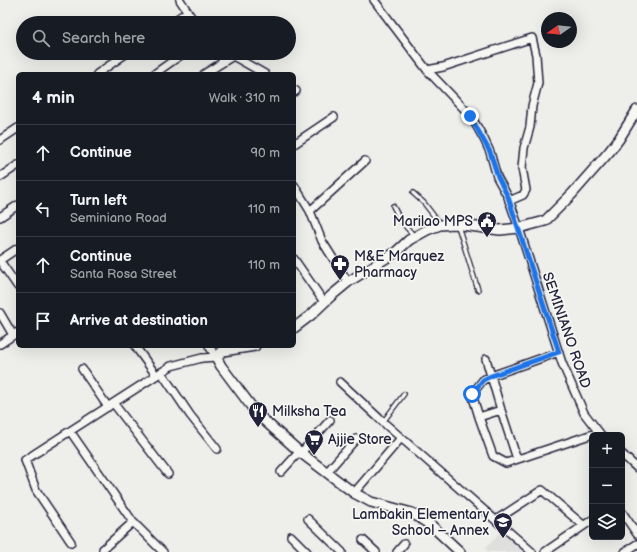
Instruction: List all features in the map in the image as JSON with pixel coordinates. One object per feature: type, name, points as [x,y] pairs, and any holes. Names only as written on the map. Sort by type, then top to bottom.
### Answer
[{"type":"street","points":[[180,0],[190,16]]},
{"type":"street","name":"SEMINIANO ROAD","points":[[374,0],[427,70],[470,116],[490,152],[498,177],[505,189],[519,228],[562,363],[584,413],[599,432]]},
{"type":"street","points":[[181,16],[187,12]]},
{"type":"street","points":[[427,70],[443,67],[532,38],[537,63],[538,83],[532,106],[530,127],[524,148],[522,168],[526,190],[523,195],[509,201]]},
{"type":"street","points":[[100,72],[117,60]]},
{"type":"street","points":[[157,72],[174,60]]},
{"type":"street","points":[[207,72],[223,60]]},
{"type":"street","points":[[240,60],[261,72]]},
{"type":"street","points":[[213,68],[216,72]]},
{"type":"street","points":[[296,326],[348,282],[396,252],[414,237],[427,230],[440,225],[458,225],[500,230],[519,228],[545,220],[554,213],[619,139],[637,110]]},
{"type":"street","points":[[296,143],[334,117]]},
{"type":"street","points":[[0,140],[16,129]]},
{"type":"street","points":[[310,211],[366,161]]},
{"type":"street","points":[[0,177],[16,167]]},
{"type":"street","points":[[296,188],[310,211],[322,241],[348,282]]},
{"type":"street","points":[[0,217],[16,206]]},
{"type":"street","points":[[16,249],[0,261],[16,283]]},
{"type":"street","points":[[296,262],[324,302]]},
{"type":"street","points":[[0,313],[15,333],[0,344]]},
{"type":"street","points":[[137,348],[217,449]]},
{"type":"street","points":[[210,348],[221,366],[256,414],[301,452],[354,493],[371,502],[412,513],[432,526],[460,552]]},
{"type":"street","points":[[71,542],[36,490],[25,460],[158,374],[179,363],[202,358],[216,357],[223,351],[242,348]]},
{"type":"street","points":[[559,352],[483,380],[472,394],[479,417],[493,456],[506,463],[589,436]]},
{"type":"street","points":[[486,359],[501,410],[518,459]]},
{"type":"street","points":[[82,368],[168,474]]},
{"type":"street","points":[[340,382],[401,438],[532,552]]},
{"type":"street","points":[[479,417],[501,410]]},
{"type":"street","points":[[282,472],[330,420]]},
{"type":"street","points":[[70,431],[133,522],[162,552]]},
{"type":"street","points":[[354,493],[401,438]]},
{"type":"street","points":[[327,472],[356,439]]},
{"type":"street","points":[[625,457],[637,468]]},
{"type":"street","points":[[496,520],[542,490],[584,525]]},
{"type":"street","points":[[625,516],[637,534]]},
{"type":"street","points":[[308,519],[342,552]]},
{"type":"street","points":[[103,549],[133,522]]},
{"type":"street","points":[[545,552],[589,522]]},
{"type":"street","points":[[291,536],[307,552]]},
{"type":"street","points":[[363,540],[376,552]]},
{"type":"street","points":[[397,552],[404,544]]},
{"type":"street","points":[[625,552],[637,544]]},
{"type":"lane","points":[[413,193],[424,203],[440,225]]},
{"type":"lane","points":[[393,206],[401,220],[414,237]]},
{"type":"lane","points":[[458,225],[478,290]]},
{"type":"lane","points":[[383,422],[404,394]]},
{"type":"shaded area","name":"Lambakin Elementary School – Annex","points":[[503,529],[526,552],[488,552],[485,548]]},
{"type":"place","name":"Marilao MPS","points":[[487,238]]},
{"type":"place","name":"M&E Marquez Pharmacy","points":[[340,281]]},
{"type":"place","name":"Milksha Tea","points":[[258,428]]},
{"type":"place","name":"Ajjie Store","points":[[314,456]]},
{"type":"place","name":"Lambakin Elementary School – Annex","points":[[503,539]]},
{"type":"route","points":[[470,116],[490,152],[498,177],[505,189],[559,352],[491,376],[483,380],[472,394]]}]
